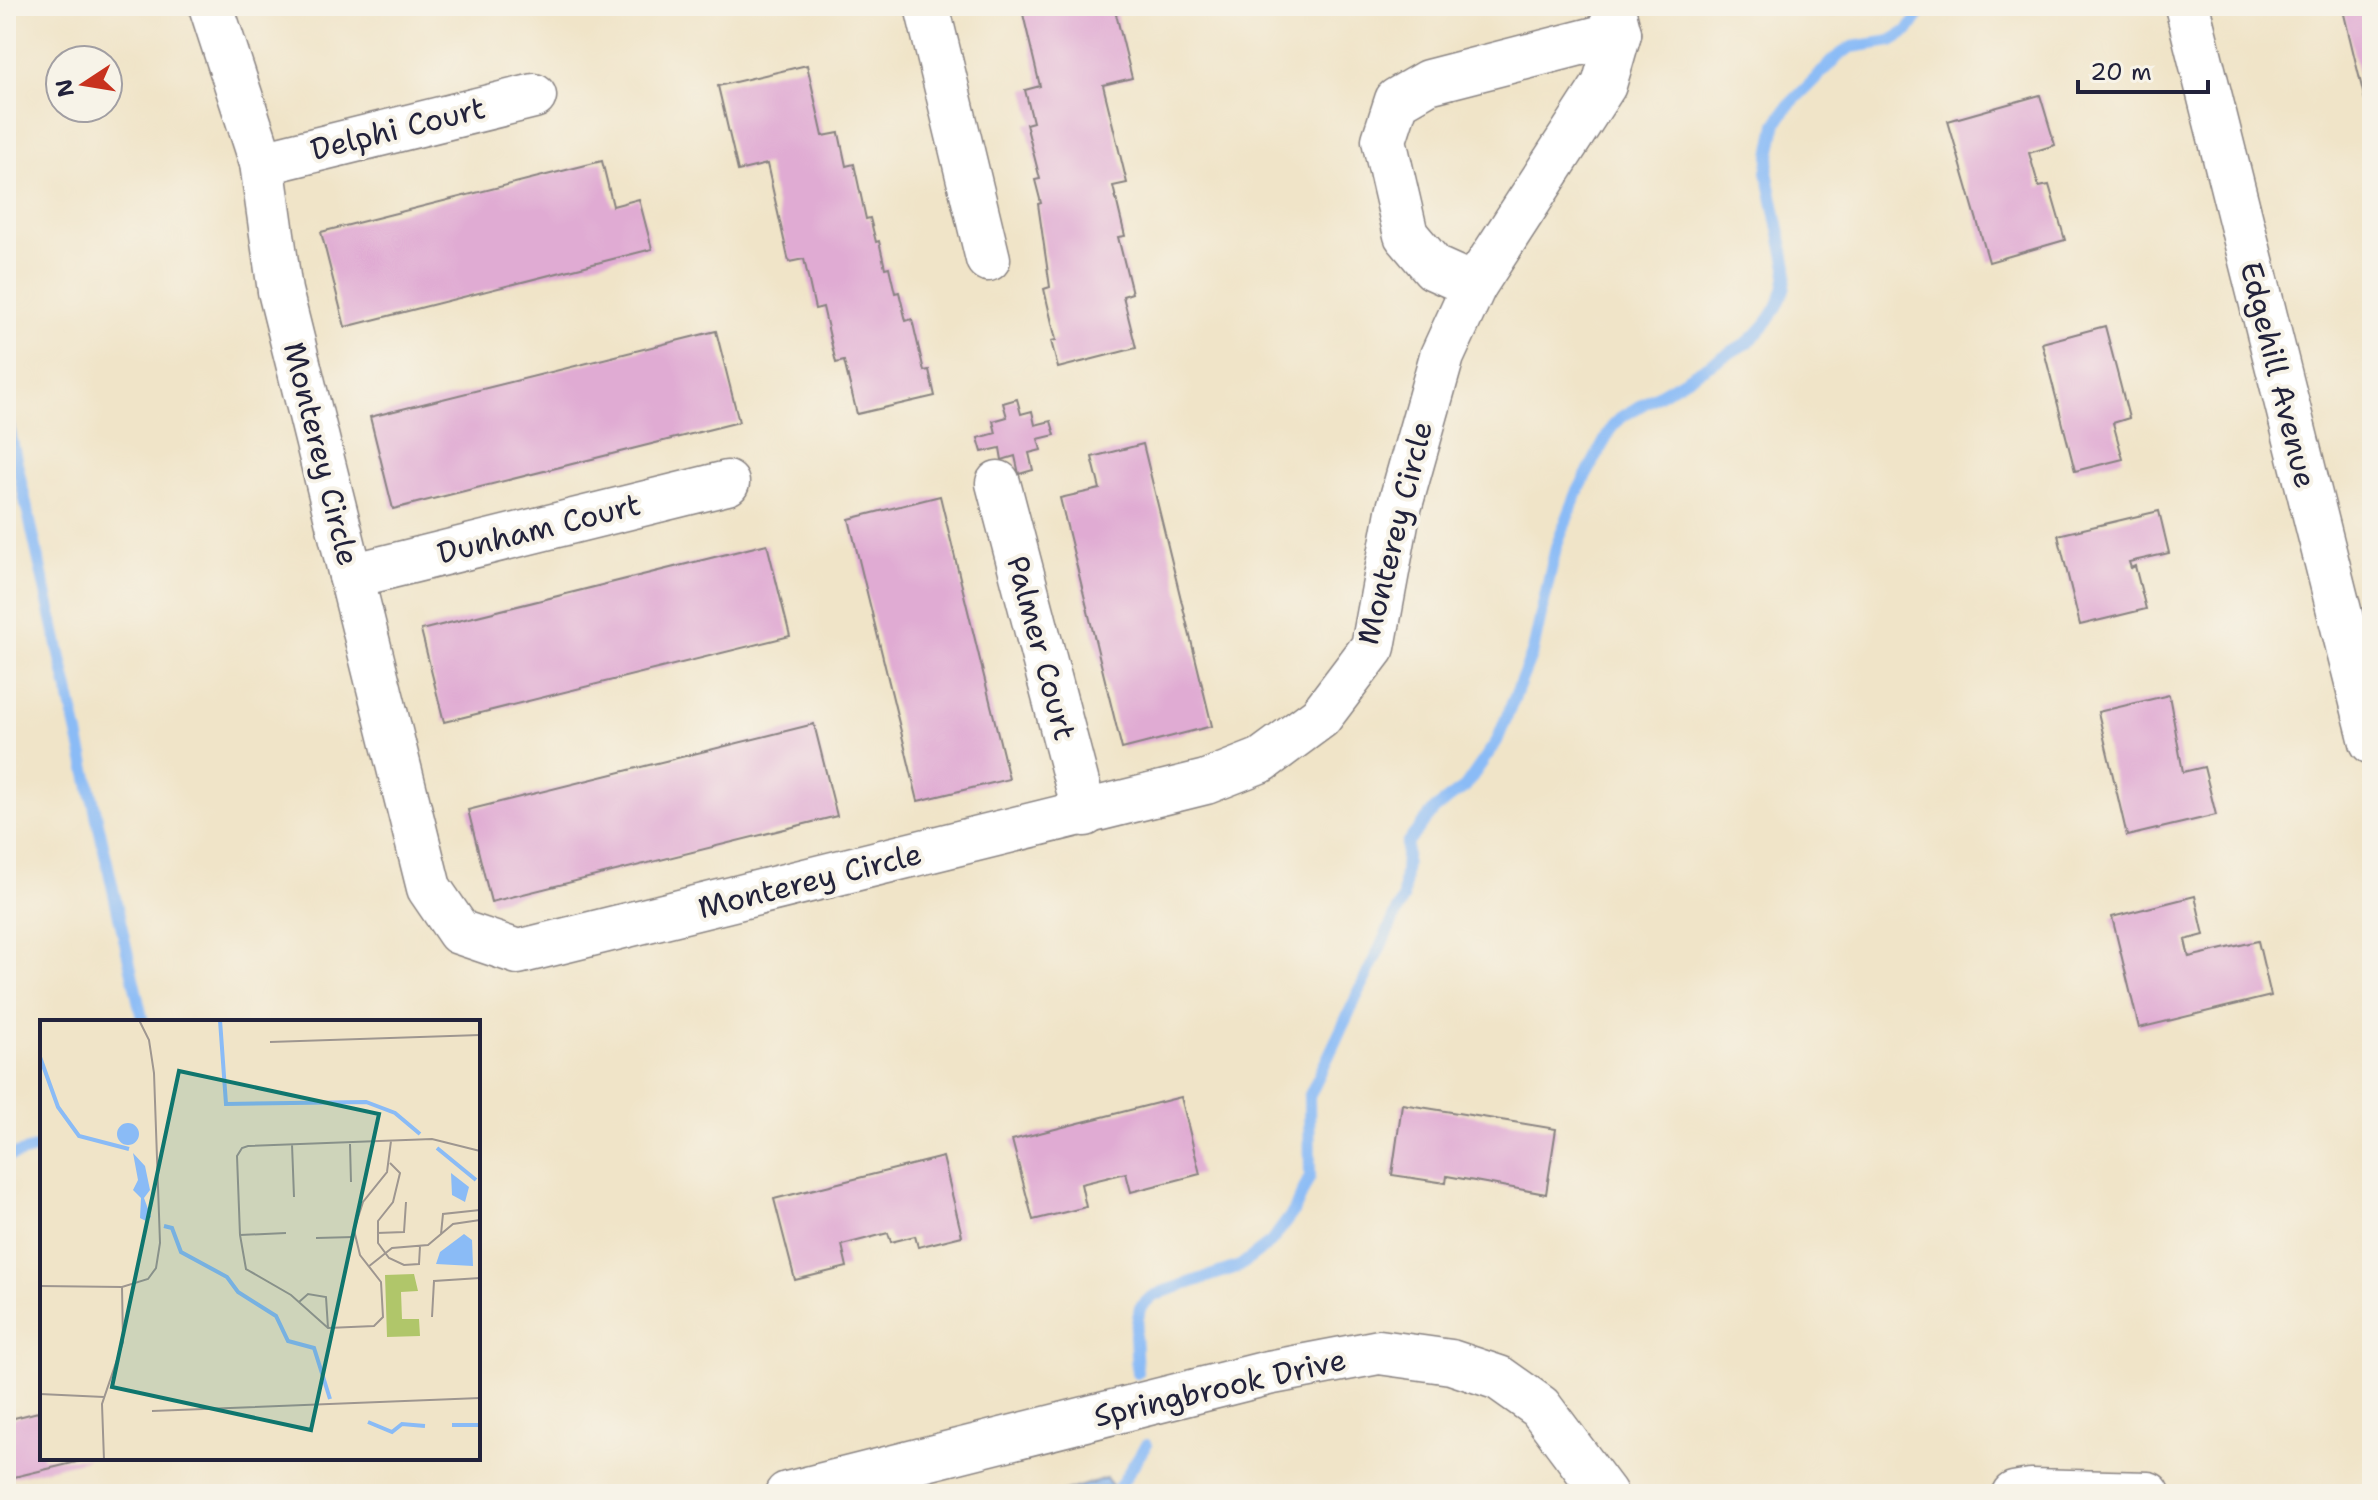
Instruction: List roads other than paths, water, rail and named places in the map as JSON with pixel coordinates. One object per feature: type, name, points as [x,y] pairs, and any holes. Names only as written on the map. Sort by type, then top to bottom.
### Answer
[{"type":"street","name":"Monterey Circle","points":[[211,6],[262,163],[280,291],[429,888],[459,932],[518,952],[1206,782],[1262,760],[1320,717],[1373,647],[1412,456],[1442,356],[1474,286],[1604,85],[1615,20]]},
{"type":"street","points":[[927,6],[988,259]]},
{"type":"street","name":"Edgehill Avenue","points":[[2187,6],[2372,742]]},
{"type":"street","points":[[1474,286],[1434,268],[1406,235],[1384,140],[1397,100],[1428,82],[1615,20]]},
{"type":"street","name":"Delphi Court","points":[[262,163],[534,96]]},
{"type":"street","name":"Dunham Court","points":[[351,576],[727,483]]},
{"type":"street","name":"Palmer Court","points":[[998,483],[1085,814]]},
{"type":"street","name":"Springbrook Drive","points":[[787,1494],[1268,1373],[1379,1352],[1451,1362],[1499,1378],[1540,1407],[1605,1494]]},
{"type":"street","points":[[2014,1494],[2031,1491],[2148,1494]]},
{"type":"water","points":[[1106,1478],[1119,1494],[1058,1494]]},
{"type":"waterway","points":[[1137,1373],[1135,1334],[1140,1308],[1150,1298],[1165,1291],[1240,1266],[1271,1242],[1294,1211],[1310,1176],[1309,1097],[1403,899],[1407,843],[1435,809],[1465,787],[1497,741],[1533,651],[1556,547],[1577,493],[1612,427],[1623,416],[1748,342],[1776,309],[1784,289],[1787,267],[1767,172],[1776,124],[1788,106],[1839,55],[1852,47],[1891,41],[1908,31],[1925,6]]},
{"type":"waterway","points":[[6,415],[143,1020]]},
{"type":"waterway","points":[[6,1157],[40,1148]]},
{"type":"waterway","points":[[1115,1494],[1146,1445]]}]
